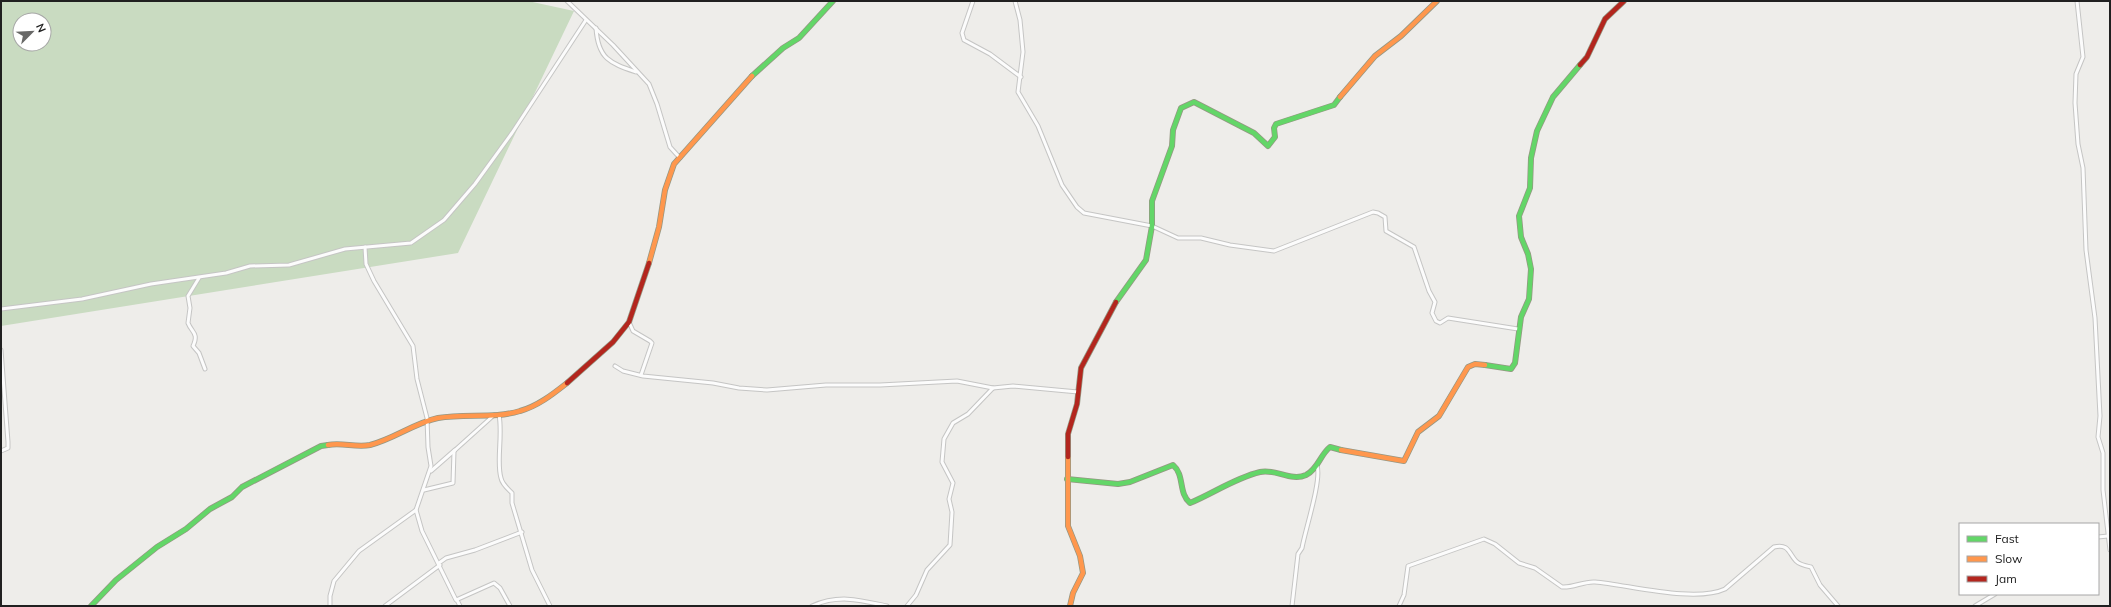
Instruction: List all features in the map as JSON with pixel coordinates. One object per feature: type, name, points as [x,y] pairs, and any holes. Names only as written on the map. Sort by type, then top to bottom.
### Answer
[{"type":"street","points":[[567,1],[596,28],[638,72],[650,87],[658,104],[670,146],[680,158]]},
{"type":"street","points":[[90,606],[116,580],[157,547],[186,529],[214,507],[232,497],[242,487],[321,446],[331,444],[361,446],[369,445],[386,440],[404,429],[442,417],[497,415],[528,409],[572,380],[613,342],[629,322],[643,284],[659,227],[669,176],[680,158],[711,125],[755,73],[783,48],[799,38],[833,1]]},
{"type":"street","points":[[973,1],[962,33],[964,40],[990,54],[1021,77]]},
{"type":"street","points":[[1015,1],[1022,39],[1021,77],[1018,92],[1038,126],[1062,185],[1077,207],[1088,214],[1152,226],[1178,238],[1201,238],[1230,245],[1274,252],[1325,230],[1336,228],[1373,212],[1378,212],[1385,217],[1386,231],[1414,248],[1429,291],[1435,302],[1432,313],[1436,321],[1440,323],[1448,318],[1518,329]]},
{"type":"street","points":[[1070,606],[1073,593],[1082,576],[1083,569],[1068,526],[1068,434],[1078,392],[1081,368],[1084,359],[1102,331],[1116,302],[1146,260],[1152,226],[1152,201],[1155,187],[1166,165],[1172,146],[1173,130],[1183,106],[1194,102],[1202,104],[1214,113],[1254,133],[1268,146],[1275,137],[1274,128],[1276,124],[1295,119],[1314,110],[1334,105],[1375,56],[1401,36],[1437,1]]},
{"type":"street","points":[[1068,479],[1118,484],[1130,482],[1173,464],[1178,469],[1184,498],[1190,502],[1209,495],[1226,484],[1258,472],[1271,471],[1298,478],[1317,466],[1326,449],[1330,447],[1365,455],[1404,461],[1418,432],[1438,416],[1468,367],[1475,364],[1511,369],[1515,362],[1518,329],[1521,317],[1529,299],[1532,273],[1528,254],[1520,237],[1519,216],[1530,188],[1531,158],[1537,130],[1553,97],[1587,57],[1605,19],[1624,1]]},
{"type":"street","points":[[2077,1],[2083,57],[2076,74],[2078,144],[2082,168],[2086,250],[2095,318],[2100,416],[2098,437],[2104,453],[2103,490],[2110,550]]},
{"type":"street","points":[[1,309],[82,299],[151,284],[199,278],[256,265],[289,265],[345,250],[412,243],[450,214],[512,133],[586,20]]},
{"type":"street","points":[[596,28],[599,44],[606,59],[617,66],[638,72]]},
{"type":"street","points":[[330,606],[330,596],[334,581],[359,551],[416,510],[430,471],[428,421],[417,379],[413,346],[374,281],[366,264],[365,247]]},
{"type":"street","points":[[199,278],[188,296],[190,308],[188,323],[196,336],[193,346],[199,353],[205,369]]},
{"type":"street","points":[[629,322],[633,331],[650,340],[652,343],[641,375]]},
{"type":"street","points":[[1,350],[8,448],[1,451]]},
{"type":"street","points":[[615,366],[623,371],[641,375],[713,383],[739,388],[767,390],[826,385],[880,385],[957,380],[993,388],[1013,386],[1078,392]]},
{"type":"street","points":[[907,606],[918,592],[927,570],[950,545],[952,512],[949,499],[953,483],[942,462],[944,438],[953,423],[968,414],[993,388]]},
{"type":"street","points":[[430,471],[497,415]]},
{"type":"street","points":[[497,415],[502,432],[500,477],[507,489],[512,493],[512,503],[522,532],[532,570],[550,606]]},
{"type":"street","points":[[424,490],[453,483],[455,450]]},
{"type":"street","points":[[1292,606],[1298,554],[1302,548],[1318,484],[1319,471],[1317,466]]},
{"type":"street","points":[[416,510],[422,531],[460,606]]},
{"type":"street","points":[[385,606],[446,558],[475,550],[522,532]]},
{"type":"street","points":[[2099,537],[2108,536]]},
{"type":"street","points":[[1399,606],[1404,595],[1408,566],[1484,539],[1495,544],[1519,563],[1535,568],[1562,587],[1594,582],[1664,592],[1707,594],[1717,593],[1725,589],[1774,547],[1778,546],[1789,550],[1800,564],[1811,568],[1823,590],[1838,606]]},
{"type":"street","points":[[457,600],[494,583],[500,588],[510,606]]},
{"type":"street","points":[[1975,606],[1993,595]]},
{"type":"street","points":[[812,606],[851,598],[887,606]]},
{"type":"green space","points":[[1,1],[528,1],[574,11],[458,253],[1,326]]},
{"type":"traffic: fast","points":[[752,76],[783,48],[799,38],[833,1]]},
{"type":"traffic: fast","points":[[1485,365],[1511,369],[1515,363],[1521,317],[1529,299],[1531,269],[1528,254],[1521,237],[1519,216],[1530,188],[1531,158],[1537,131],[1553,97],[1580,65]]},
{"type":"traffic: fast","points":[[1116,302],[1146,260],[1152,226],[1152,201],[1172,146],[1173,130],[1181,108],[1194,102],[1254,133],[1268,146],[1275,137],[1274,128],[1276,124],[1334,105],[1340,97]]},
{"type":"traffic: fast","points":[[91,606],[116,580],[157,547],[186,529],[210,509],[232,497],[242,487],[321,446],[328,445]]},
{"type":"traffic: fast","points":[[1067,479],[1118,484],[1130,482],[1173,465],[1177,469],[1184,494],[1190,503],[1233,482],[1260,472],[1266,471],[1295,477],[1306,475],[1316,466],[1330,447],[1341,450]]},
{"type":"traffic: slow","points":[[1340,97],[1375,56],[1401,36],[1437,1]]},
{"type":"traffic: slow","points":[[649,263],[659,227],[665,190],[674,164],[752,76]]},
{"type":"traffic: slow","points":[[1341,450],[1404,461],[1418,432],[1439,416],[1468,367],[1475,364],[1485,365]]},
{"type":"traffic: slow","points":[[328,445],[338,444],[365,446],[387,439],[429,420],[459,416],[500,415],[520,411],[539,403],[567,383]]},
{"type":"traffic: slow","points":[[1068,457],[1068,526],[1080,556],[1083,573],[1073,593],[1070,606]]},
{"type":"traffic: jam","points":[[1580,65],[1587,57],[1605,19],[1624,1]]},
{"type":"traffic: jam","points":[[567,383],[613,342],[629,322],[649,263]]},
{"type":"traffic: jam","points":[[1068,457],[1068,434],[1077,404],[1081,368],[1116,302]]}]
